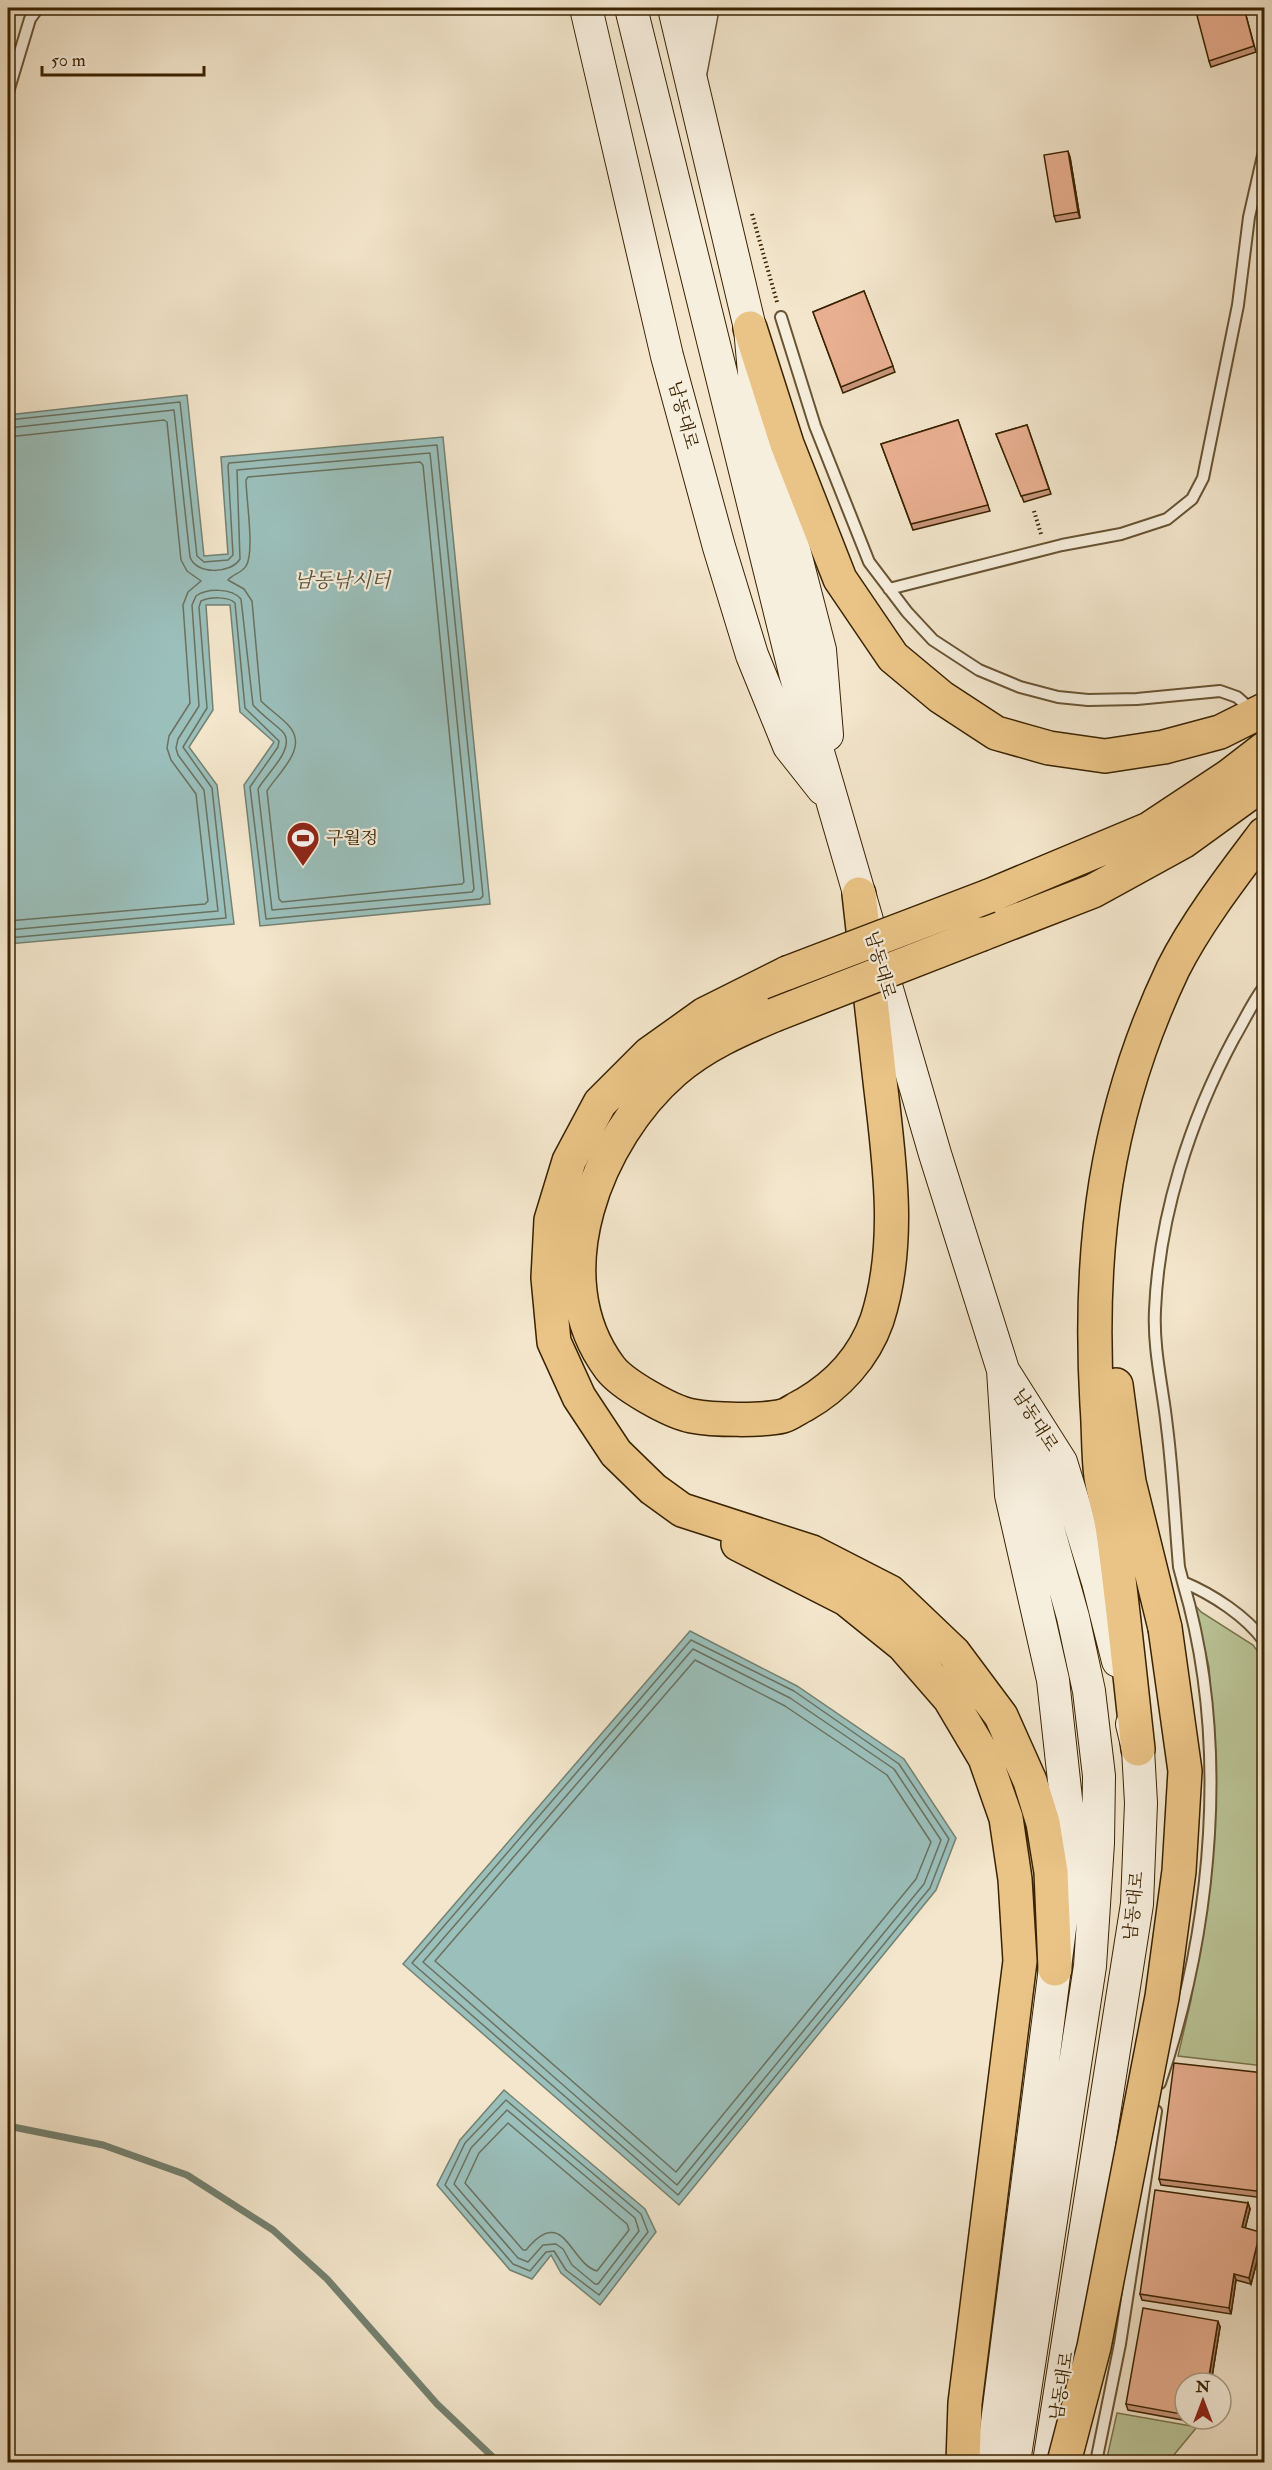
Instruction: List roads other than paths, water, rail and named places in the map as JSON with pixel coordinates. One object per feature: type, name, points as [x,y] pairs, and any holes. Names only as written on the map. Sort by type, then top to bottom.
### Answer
[{"type":"highway","points":[[750,328],[787,444],[840,579],[893,657],[941,697],[996,733],[1049,748],[1105,756],[1164,747],[1220,732],[1255,707]]},
{"type":"highway","points":[[963,2463],[965,2403],[1020,1961],[1015,1879],[1006,1818],[985,1758],[950,1699],[903,1645],[846,1599],[748,1550],[682,1510],[652,1489],[616,1452],[574,1388],[554,1342],[548,1278],[551,1220],[569,1161],[600,1103],[649,1054],[705,1014],[787,973],[989,896],[1149,829],[1229,776],[1264,748]]},
{"type":"highway","points":[[860,894],[892,1179],[888,1268],[876,1321],[857,1360],[824,1394],[783,1416],[737,1419],[691,1416],[648,1398],[611,1370],[589,1334],[580,1293],[580,1238],[592,1189],[614,1143],[642,1104],[675,1070],[725,1036],[774,1015],[982,934],[1093,891],[1184,841],[1264,783]]},
{"type":"highway","points":[[1138,1749],[1113,1531],[1101,1478],[1095,1374],[1094,1288],[1103,1191],[1115,1131],[1137,1057],[1174,968],[1223,888],[1264,834]]},
{"type":"highway","points":[[1064,2463],[1094,2347],[1162,1996],[1179,1871],[1185,1771],[1165,1628],[1129,1482],[1110,1338],[1103,1191]]},
{"type":"highway","points":[[682,1510],[812,1552],[871,1582],[890,1593],[954,1653],[1001,1716],[1030,1781],[1043,1823],[1051,1872],[1055,1969]]},
{"type":"main road","name":"남동대로","points":[[586,8],[668,356],[718,547],[752,655],[789,746],[832,801]]},
{"type":"main road","name":"남동대로","points":[[631,8],[795,673],[937,1160],[1003,1370],[1011,1495],[1053,1680],[1067,1808],[1065,1889],[992,2463]]},
{"type":"main road","name":"남동대로","points":[[674,8],[750,328],[757,406],[820,650],[832,801]]},
{"type":"main road","name":"남동대로","points":[[1003,1370],[1061,1461],[1098,1582],[1138,1749],[1141,1803],[1137,1904],[1058,2418],[1049,2463]]},
{"type":"main road","points":[[1003,1370],[1074,1617],[1089,1691],[1099,1776],[1090,1966],[1014,2463]]},
{"type":"street","points":[[692,77],[705,8]]},
{"type":"lane","points":[[8,92],[30,19],[38,8]]},
{"type":"lane","points":[[889,589],[1046,549],[1121,534],[1167,519],[1192,499],[1203,478],[1238,305],[1249,217],[1264,151]]},
{"type":"lane","points":[[781,317],[815,426],[869,562],[933,640],[979,670],[1020,687],[1058,697],[1088,700],[1137,699],[1220,691],[1255,707]]},
{"type":"lane","points":[[1096,2463],[1120,2344],[1160,2085],[1186,1998],[1206,1877],[1208,1729],[1202,1667],[1179,1567],[1167,1425],[1157,1366],[1155,1310],[1163,1243],[1175,1186],[1192,1129],[1218,1068],[1264,987]]},
{"type":"lane","points":[[1183,1582],[1199,1588],[1255,1628],[1264,1641]]},
{"type":"lane","points":[[1058,2418],[1070,2463]]},
{"type":"water","name":"남동낚시터","points":[[187,395],[204,556],[228,554],[221,457],[443,437],[490,904],[260,926],[244,785],[274,742],[240,712],[230,605],[206,605],[213,710],[189,747],[217,785],[234,924],[8,944],[8,415]]},
{"type":"water","points":[[690,1631],[797,1686],[904,1759],[956,1838],[936,1890],[679,2205],[403,1964]]},
{"type":"water","points":[[504,2090],[645,2209],[656,2232],[600,2305],[561,2273],[551,2255],[532,2279],[510,2270],[437,2185],[460,2140]]},
{"type":"waterway","points":[[8,2126],[103,2145],[187,2175],[273,2230],[327,2279],[437,2404],[498,2462]]},
{"type":"place","name":"구월정","points":[[303,867]]}]
